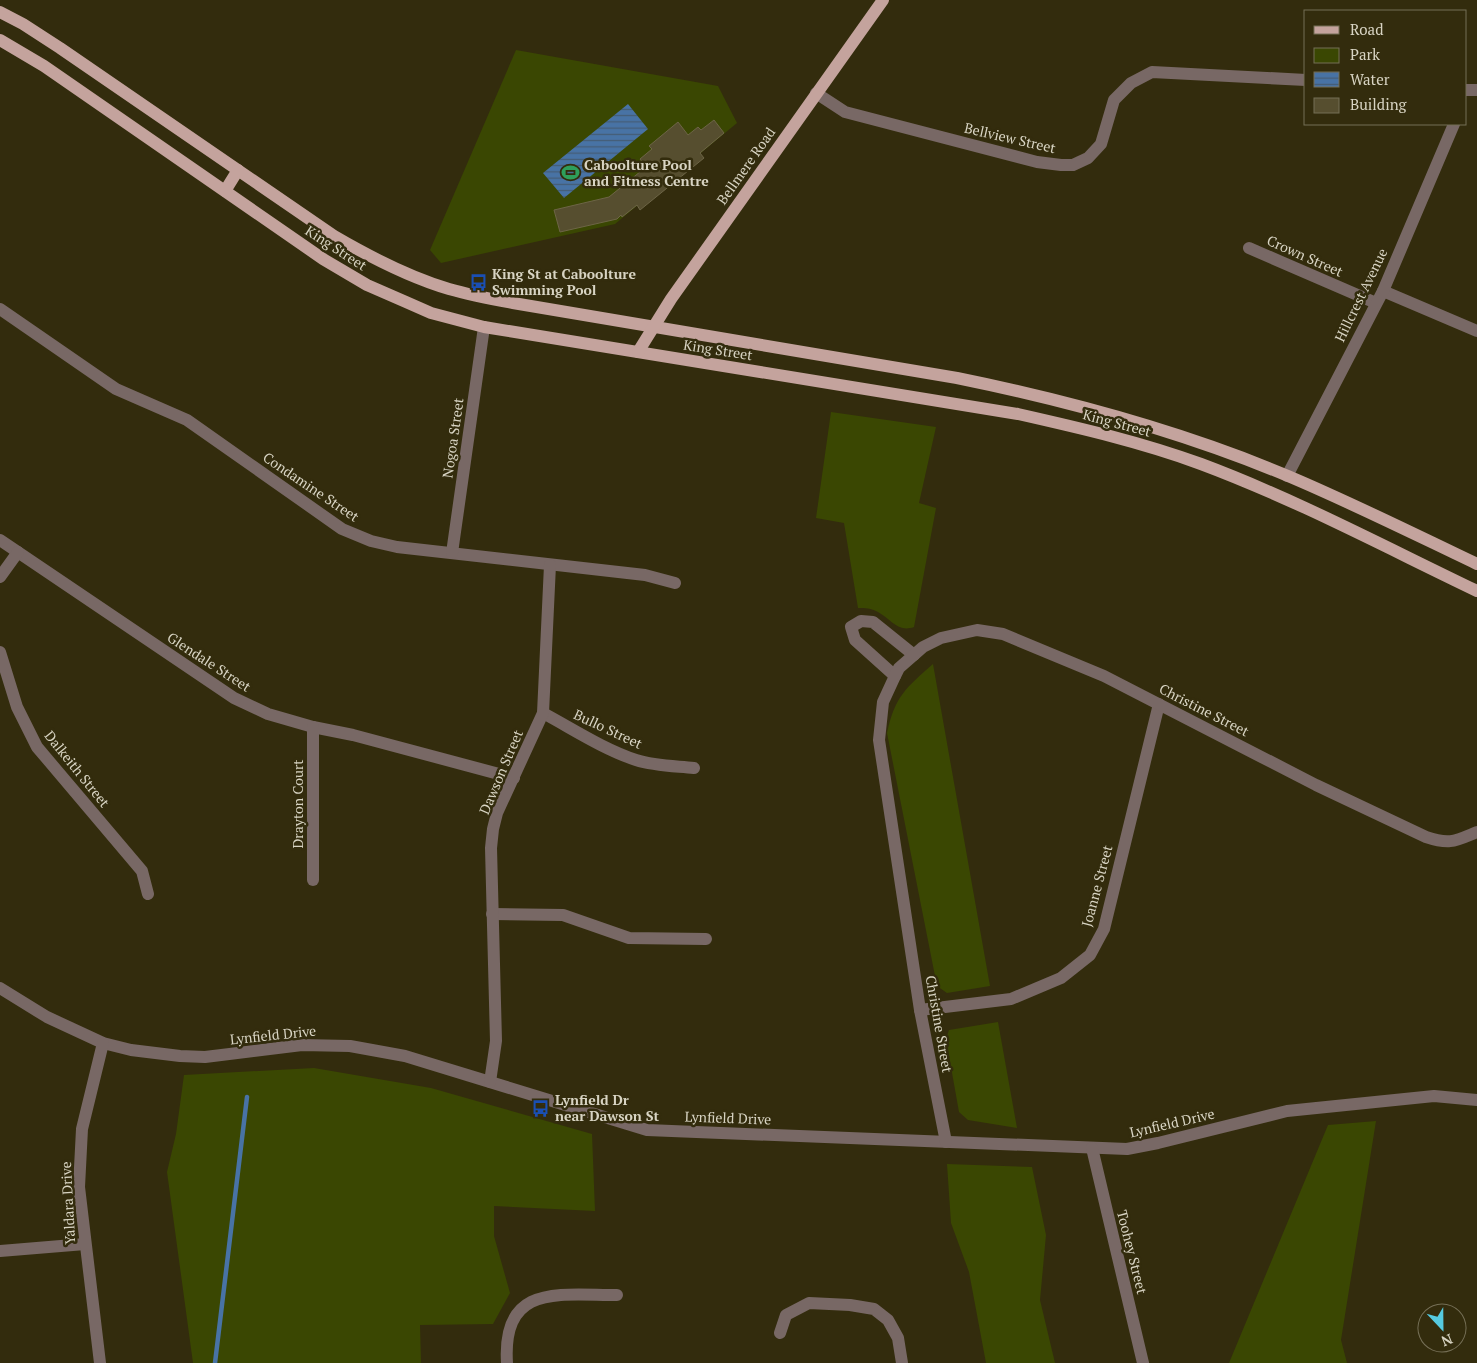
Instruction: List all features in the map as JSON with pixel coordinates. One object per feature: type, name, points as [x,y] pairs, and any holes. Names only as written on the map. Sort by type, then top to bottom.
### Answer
[{"type":"main road","name":"Bellmere Road","points":[[638,352],[682,284],[883,0]]},
{"type":"main road","name":"King Street","points":[[0,12],[23,24],[60,48],[334,236],[395,269],[428,282],[470,294],[513,303],[957,378],[1029,393],[1135,421],[1208,445],[1288,476],[1477,564]]},
{"type":"main road","name":"King Street","points":[[0,40],[44,66],[323,259],[367,285],[431,312],[484,327],[1018,414],[1087,429],[1200,464],[1251,484],[1477,591]]},
{"type":"main road","points":[[225,190],[238,170]]},
{"type":"street","name":"Bellview Street","points":[[816,94],[844,112],[1037,162],[1073,165],[1088,158],[1101,144],[1114,100],[1131,83],[1152,72],[1304,80]]},
{"type":"street","name":"Hillcrest Avenue","points":[[1288,476],[1383,291],[1454,125]]},
{"type":"street","name":"Crown Street","points":[[1249,248],[1376,303]]},
{"type":"street","points":[[1383,291],[1477,331]]},
{"type":"street","name":"Condamine Street","points":[[0,309],[116,389],[187,420],[342,529],[371,541],[397,548],[645,575],[675,583]]},
{"type":"street","name":"Nogoa Street","points":[[452,553],[484,327]]},
{"type":"street","name":"Glendale Street","points":[[0,540],[234,698],[268,714],[514,778]]},
{"type":"street","points":[[0,577],[18,552]]},
{"type":"street","name":"Dawson Street","points":[[490,1082],[496,1041],[491,848],[493,829],[497,814],[542,713],[550,564]]},
{"type":"street","points":[[895,676],[855,640],[851,627],[861,621],[873,622],[914,655]]},
{"type":"street","name":"Christine Street","points":[[946,1142],[920,1010],[878,740],[882,702],[899,668],[923,647],[941,638],[976,630],[1004,634],[1104,676],[1316,785],[1426,836],[1443,842],[1458,840],[1477,832]]},
{"type":"street","name":"Dalkeith Street","points":[[0,652],[17,707],[37,747],[142,871],[148,894]]},
{"type":"street","name":"Joanne Street","points":[[920,1010],[1011,998],[1061,978],[1090,955],[1104,929],[1159,704]]},
{"type":"street","name":"Bullo Street","points":[[542,713],[618,753],[660,765],[694,768]]},
{"type":"street","name":"Drayton Court","points":[[313,727],[313,880]]},
{"type":"street","points":[[492,914],[563,915],[629,938],[706,939]]},
{"type":"street","name":"Lynfield Drive","points":[[0,988],[47,1017],[103,1043],[156,1054],[205,1057],[302,1045],[350,1046],[405,1056],[646,1130],[1127,1149],[1287,1111],[1434,1096],[1477,1100]]},
{"type":"street","name":"Yaldara Drive","points":[[100,1363],[79,1187],[82,1129],[103,1043]]},
{"type":"street","name":"Toohey Street","points":[[1092,1148],[1143,1363]]},
{"type":"street","points":[[0,1251],[85,1244]]},
{"type":"street","points":[[507,1363],[506,1344],[515,1316],[531,1301],[554,1295],[617,1295]]},
{"type":"street","points":[[780,1333],[786,1315],[809,1303],[850,1305],[874,1309],[888,1320],[898,1338],[902,1363]]},
{"type":"green space","name":"Caboolture Pool and Fitness Centre","points":[[516,50],[718,86],[737,123],[615,224],[441,263],[430,250]]},
{"type":"green space","points":[[831,412],[936,427],[919,503],[936,508],[914,627],[899,627],[875,611],[868,608],[858,608],[844,523],[816,518]]},
{"type":"green space","points":[[933,664],[990,986],[947,993],[937,986],[887,733],[898,701],[909,687]]},
{"type":"green space","points":[[998,1022],[1017,1128],[968,1120],[959,1112],[946,1039],[949,1030]]},
{"type":"green space","points":[[314,1068],[431,1088],[592,1134],[595,1211],[494,1206],[494,1236],[510,1293],[493,1324],[420,1325],[421,1363],[193,1363],[167,1172],[176,1134],[184,1075]]},
{"type":"green space","points":[[1376,1121],[1341,1340],[1347,1363],[1229,1363],[1328,1125]]},
{"type":"green space","points":[[947,1164],[1032,1167],[1046,1235],[1040,1300],[1055,1363],[986,1363],[969,1272],[951,1223]]},
{"type":"water","points":[[628,104],[648,129],[564,198],[543,173]]},
{"type":"building","points":[[714,120],[724,133],[700,153],[704,158],[640,210],[637,205],[617,219],[560,232],[554,210],[609,197],[646,167],[640,159],[652,149],[649,146],[678,122],[688,135],[698,127],[701,130]]},
{"type":"waterway","points":[[215,1363],[247,1097]]},
{"type":"place","name":"Caboolture Pool and Fitness Centre","points":[[570,173]]},
{"type":"place","name":"King St at Caboolture Swimming Pool","points":[[478,282]]},
{"type":"place","name":"Lynfield Dr near Dawson St","points":[[541,1108]]}]
